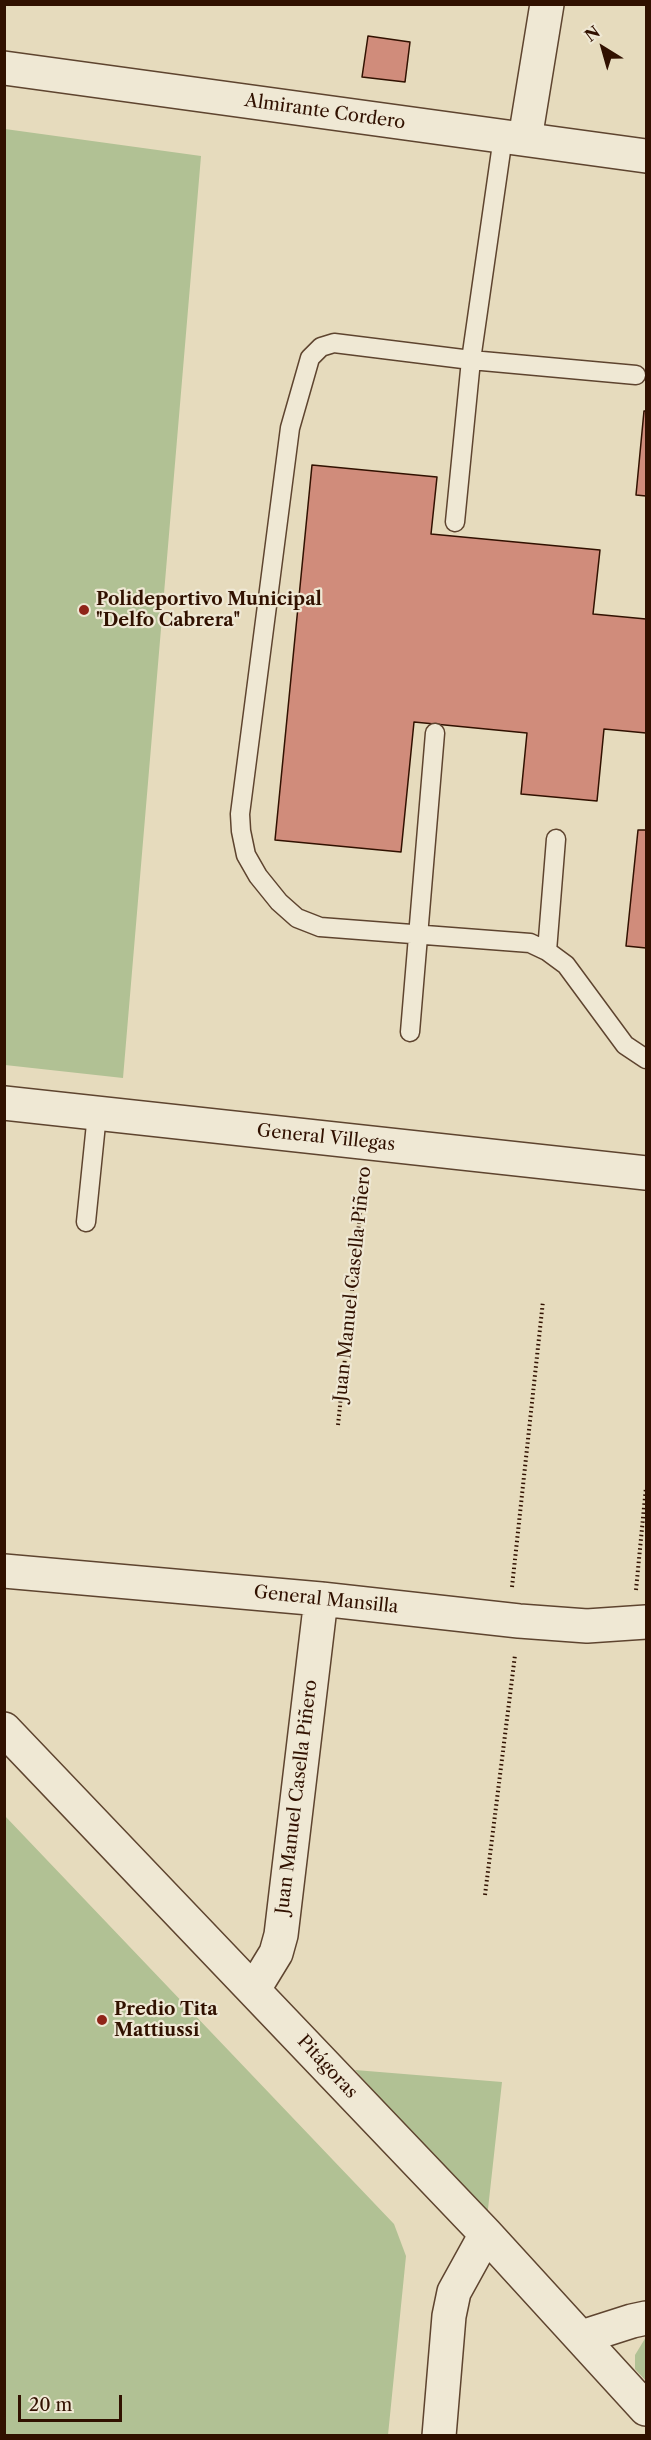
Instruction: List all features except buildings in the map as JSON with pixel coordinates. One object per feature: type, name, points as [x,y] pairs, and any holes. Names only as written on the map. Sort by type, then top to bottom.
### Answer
[{"type":"street","points":[[514,138],[547,4]]},
{"type":"street","name":"Almirante Cordero","points":[[4,68],[646,156]]},
{"type":"street","name":"General Villegas","points":[[4,1103],[646,1173]]},
{"type":"street","name":"General Mansilla","points":[[4,1571],[321,1599],[514,1621],[587,1626],[639,1623]]},
{"type":"street","name":"Juan Manuel Casella Piñero","points":[[254,1989],[276,1953],[281,1935],[321,1599]]},
{"type":"street","name":"Pitágoras","points":[[4,1729],[486,2234],[646,2409]]},
{"type":"street","points":[[439,2436],[449,2316],[454,2292],[486,2234]]},
{"type":"street","points":[[582,2337],[646,2318]]},
{"type":"lane","points":[[455,522],[471,360],[514,138]]},
{"type":"lane","points":[[636,375],[471,360],[334,343],[321,347],[310,358],[290,429],[240,814],[246,855],[258,876],[279,902],[297,918],[320,927],[530,943],[547,951],[566,965],[625,1045],[646,1059]]},
{"type":"lane","points":[[410,1032],[435,733]]},
{"type":"lane","points":[[547,951],[556,839]]},
{"type":"lane","points":[[86,1222],[98,1114]]},
{"type":"path","name":"Juan Manuel Casella Piñero","points":[[338,1425],[368,1143]]},
{"type":"path","points":[[485,1895],[514,1621],[543,1301]]},
{"type":"path","points":[[639,1623],[646,1487]]},
{"type":"green space","name":"Polideportivo Municipal \"Delfo Cabrera\"","points":[[5,129],[201,156],[123,1078],[5,1065]]},
{"type":"green space","name":"Predio Tita Mattiussi","points":[[5,1816],[394,2224],[406,2256],[388,2435],[5,2435]]},
{"type":"green space","points":[[355,2070],[502,2082],[487,2218]]},
{"type":"green space","points":[[646,2337],[646,2381],[635,2369],[635,2355]]},
{"type":"place","name":"Polideportivo Municipal \"Delfo Cabrera\"","points":[[84,610]]},
{"type":"place","name":"Predio Tita Mattiussi","points":[[102,2020]]}]
